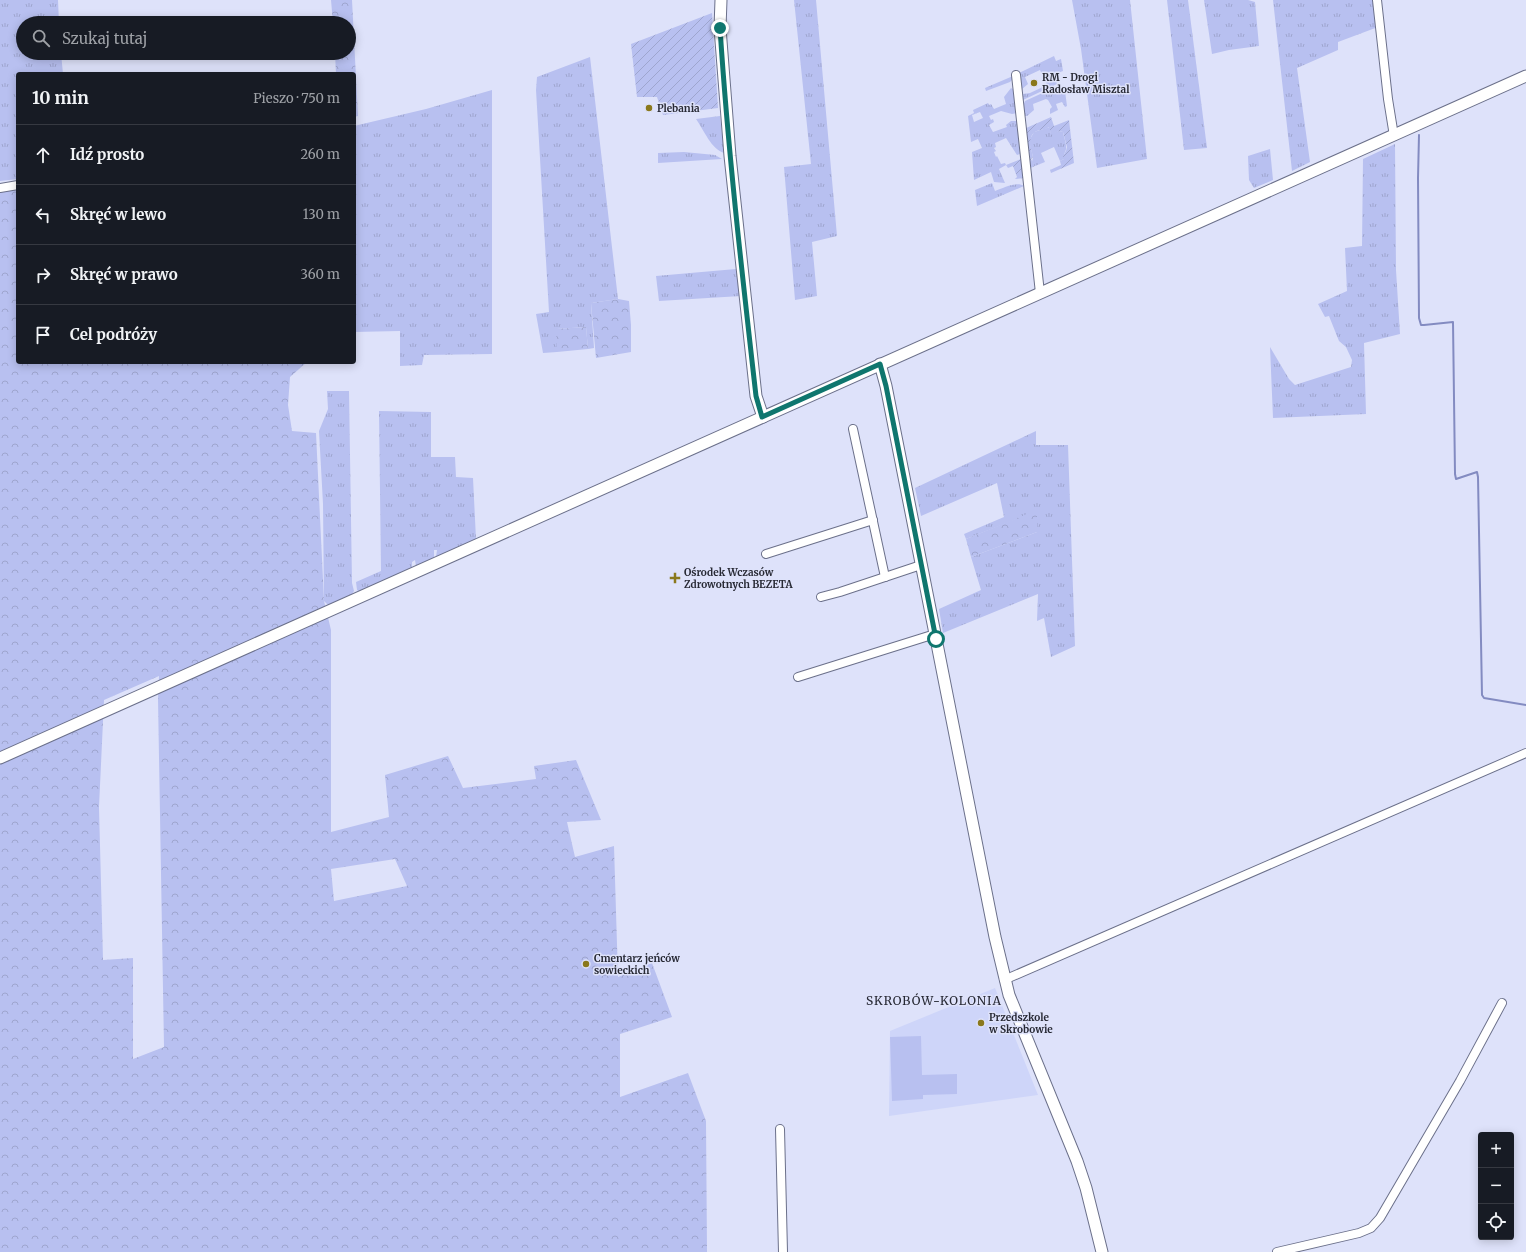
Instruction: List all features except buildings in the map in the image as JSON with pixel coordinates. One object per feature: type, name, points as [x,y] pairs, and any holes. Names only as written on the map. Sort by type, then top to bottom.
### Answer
[{"type":"main road","points":[[721,0],[720,28],[730,156],[756,396],[762,417]]},
{"type":"main road","points":[[0,758],[1526,76]]},
{"type":"main road","points":[[880,364],[886,386],[1004,980],[1086,1188],[1102,1252]]},
{"type":"street","points":[[1377,0],[1388,99],[1394,136]]},
{"type":"street","points":[[1016,75],[1040,293]]},
{"type":"street","points":[[0,188],[16,185]]},
{"type":"street","points":[[854,429],[885,577]]},
{"type":"street","points":[[766,554],[873,520]]},
{"type":"street","points":[[821,596],[840,592],[921,565]]},
{"type":"street","points":[[798,677],[873,652],[935,634]]},
{"type":"street","points":[[1004,980],[1526,753]]},
{"type":"street","points":[[1277,1252],[1359,1233],[1371,1228],[1380,1218],[1460,1081],[1502,1004]]},
{"type":"street","points":[[780,1129],[783,1252]]},
{"type":"shaded area","points":[[995,988],[1038,1095],[889,1116],[890,1031]]},
{"type":"green space","points":[[0,0],[58,0],[59,16],[16,16],[16,60],[62,60],[63,72],[16,72],[16,179],[0,181]]},
{"type":"green space","points":[[331,0],[352,0],[353,16],[332,16]]},
{"type":"green space","points":[[794,0],[816,0],[837,236],[812,242],[817,296],[795,300],[784,167],[811,164]]},
{"type":"green space","points":[[1072,0],[1130,0],[1147,159],[1097,168],[1081,49]]},
{"type":"green space","points":[[1167,0],[1188,0],[1207,148],[1184,150]]},
{"type":"green space","points":[[1204,0],[1248,0],[1255,2],[1259,46],[1212,54]]},
{"type":"green space","points":[[1273,0],[1375,0],[1378,27],[1338,42],[1338,50],[1297,68],[1310,162],[1292,171]]},
{"type":"green space","points":[[712,13],[718,108],[663,115],[657,97],[637,97],[631,44]]},
{"type":"green space","points":[[1054,56],[1056,61],[1061,59],[1063,71],[1055,74],[1057,84],[1023,100],[1023,94],[1030,93],[1047,85],[1040,70],[1025,77],[1028,84],[1022,89],[1020,88],[1019,73]]},
{"type":"green space","points":[[590,57],[618,299],[591,303],[594,348],[588,349],[586,327],[557,329],[557,352],[543,353],[536,314],[549,312],[536,90],[537,77]]},
{"type":"green space","points":[[335,60],[355,60],[356,72],[336,72]]},
{"type":"green space","points":[[1013,76],[1013,79],[1010,82],[986,91],[985,88]]},
{"type":"green space","points":[[356,77],[358,116],[356,116]]},
{"type":"green space","points":[[1060,85],[1061,91],[1065,91],[1067,106],[1065,107],[1062,102],[1056,104],[1058,110],[1050,114],[1050,109],[1052,107],[1046,99],[1033,104],[1034,110],[1027,116],[1024,116],[1023,106],[1025,101]]},
{"type":"green space","points":[[1011,88],[1014,90],[1017,113],[1012,114],[1001,111],[989,116],[994,122],[989,125],[993,132],[1007,127],[1006,125],[1011,121],[1018,121],[1020,154],[1017,155],[1006,138],[995,143],[996,147],[994,148],[996,151],[994,152],[996,157],[997,156],[1001,164],[1005,163],[1006,165],[999,169],[1005,183],[994,182],[991,172],[974,180],[972,152],[982,148],[978,139],[971,142],[968,116],[974,113],[973,110],[988,103],[989,105],[991,104],[994,109],[1006,104],[1004,97]],"holes":[[[980,112],[983,118],[974,122],[972,115]]]},
{"type":"green space","points":[[492,90],[492,354],[424,355],[422,365],[400,366],[400,331],[356,332],[356,126],[426,109]]},
{"type":"green space","points":[[720,116],[724,153],[715,148],[696,119]]},
{"type":"green space","points":[[1051,117],[1054,126],[1069,120],[1074,163],[1051,173],[1050,170],[1061,165],[1060,161],[1064,159],[1063,156],[1067,147],[1063,132],[1059,131],[1052,135],[1049,127],[1036,132],[1031,137],[1030,141],[1033,157],[1031,159],[1035,166],[1028,169],[1024,129]]},
{"type":"green space","points":[[1050,127],[1051,134],[1059,131],[1063,132],[1066,146],[1064,159],[1060,161],[1054,147],[1041,153],[1045,162],[1035,166],[1032,162],[1033,157],[1029,141],[1034,132]]},
{"type":"green space","points":[[1395,144],[1396,270],[1400,334],[1364,343],[1366,414],[1273,418],[1270,347],[1289,379],[1295,385],[1351,367],[1352,360],[1346,347],[1339,341],[1329,316],[1325,317],[1318,304],[1347,291],[1345,248],[1362,246],[1363,159]]},
{"type":"green space","points":[[1270,149],[1273,180],[1254,188],[1249,180],[1248,156]]},
{"type":"green space","points":[[684,152],[715,155],[722,159],[658,163],[658,153]]},
{"type":"green space","points":[[1021,159],[1024,178],[1015,179],[1017,177],[1013,166],[1008,168],[1006,165]]},
{"type":"green space","points":[[992,183],[995,191],[1018,184],[1024,186],[977,206],[975,190]]},
{"type":"green space","points":[[0,184],[16,184],[16,364],[305,364],[290,377],[288,405],[292,431],[316,433],[324,601],[331,630],[331,832],[389,817],[385,775],[448,756],[463,788],[536,779],[534,766],[576,760],[601,820],[567,822],[575,857],[614,846],[618,977],[652,963],[672,1017],[620,1034],[620,1097],[688,1073],[706,1121],[707,1252],[0,1252]],"holes":[[[159,676],[158,699],[164,1047],[133,1059],[133,958],[103,960],[99,807],[104,700]],[[395,859],[407,886],[334,901],[331,869]]]},
{"type":"green space","points":[[736,269],[741,296],[659,301],[656,276]]},
{"type":"green space","points":[[618,299],[629,301],[631,352],[596,358],[591,303]]},
{"type":"green space","points":[[586,327],[588,349],[557,352],[556,329]]},
{"type":"green space","points":[[327,391],[349,391],[352,583],[354,591],[352,594],[332,605],[328,605],[324,601],[323,504],[319,431],[328,409]]},
{"type":"green space","points":[[379,411],[431,412],[431,457],[455,457],[456,477],[473,478],[476,539],[436,557],[437,550],[434,550],[434,558],[416,566],[415,560],[412,562],[412,568],[360,592],[357,590],[356,582],[381,571]]},
{"type":"green space","points":[[1036,431],[1036,445],[1068,445],[1075,646],[1051,657],[1044,618],[1037,621],[1038,594],[943,633],[939,609],[981,590],[971,557],[1037,532],[1037,511],[966,539],[964,534],[1004,517],[997,483],[921,516],[915,488]]},
{"type":"green space","points":[[1037,510],[1037,532],[971,557],[966,539]]},
{"type":"green space","points":[[921,1036],[922,1075],[957,1074],[957,1094],[923,1095],[923,1099],[892,1101],[890,1037]]},
{"type":"waterway","points":[[1419,135],[1419,318],[1421,325],[1453,322],[1455,474],[1456,479],[1477,472],[1478,477],[1482,695],[1484,698],[1526,705]]},
{"type":"place","name":"RM - Drogi Radosław Misztal","points":[[1034,83]]},
{"type":"place","name":"Plebania","points":[[649,108]]},
{"type":"place","name":"Ośrodek Wczasów Zdrowotnych BEZETA","points":[[675,578]]},
{"type":"place","name":"Cmentarz jeńców sowieckich","points":[[586,964]]},
{"type":"place","name":"Przedszkole w Skrobowie","points":[[981,1023]]},
{"type":"district","name":"SKROBÓW-KOLONIA","points":[[934,1001]]},
{"type":"route","points":[[720,28],[730,156],[741,262],[756,396],[762,417],[880,364],[886,386],[936,639]]}]
